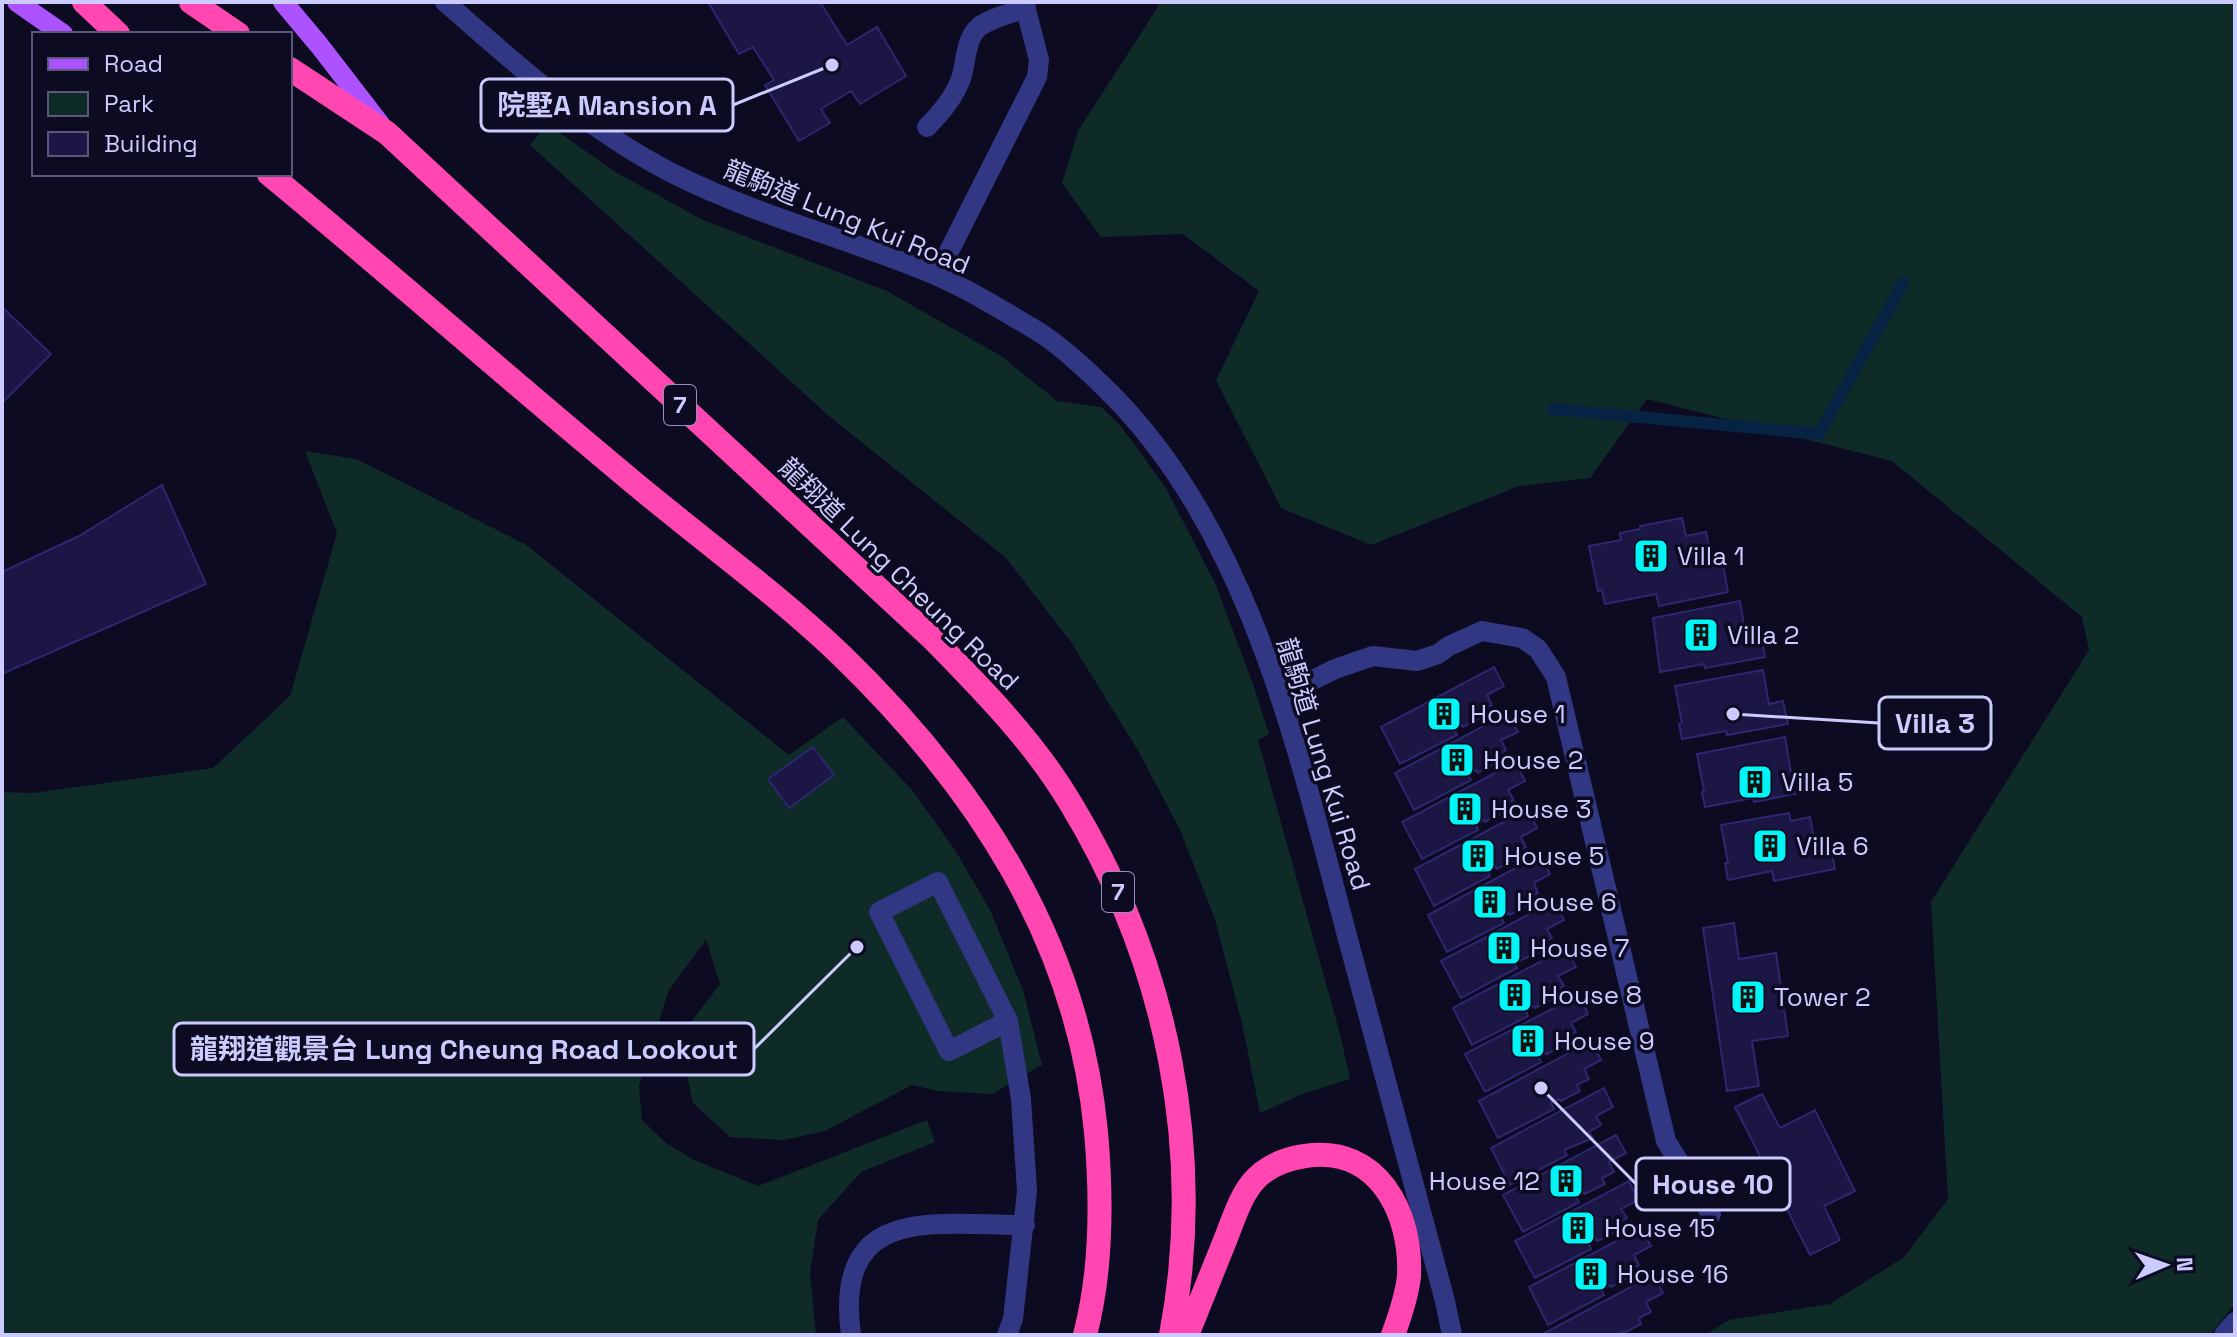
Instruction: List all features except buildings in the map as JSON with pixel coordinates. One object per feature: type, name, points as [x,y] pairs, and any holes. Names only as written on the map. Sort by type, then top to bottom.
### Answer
[{"type":"highway","points":[[84,2],[116,32]]},
{"type":"highway","points":[[191,2],[235,32]]},
{"type":"highway","name":"龍翔道 Lung Cheung Road","points":[[292,70],[387,133],[935,641],[1011,722],[1071,803],[1115,884],[1137,936],[1167,1042],[1177,1097],[1184,1188],[1182,1251],[1171,1335]]},
{"type":"highway","points":[[271,176],[840,654],[901,716],[989,829],[1051,947],[1075,1019],[1092,1094],[1100,1172],[1099,1245],[1085,1335]]},
{"type":"highway","points":[[1187,1335],[1236,1212],[1252,1183],[1269,1167],[1288,1159],[1313,1155],[1341,1157],[1366,1168],[1385,1185],[1398,1207],[1407,1239],[1409,1275],[1393,1335]]},
{"type":"main road","points":[[17,2],[60,32]]},
{"type":"main road","points":[[283,2],[387,133]]},
{"type":"street","name":"龍駒道 Lung Kui Road","points":[[445,2],[559,100],[598,130],[642,157],[714,192],[937,275],[1040,332],[1075,359],[1144,429],[1171,465],[1203,518],[1234,580],[1281,696],[1452,1335]]},
{"type":"street","points":[[927,127],[953,96],[962,77],[973,35],[981,25],[1025,5],[1039,60],[1037,77],[937,275]]},
{"type":"street","points":[[1281,696],[1335,669],[1373,656],[1417,661],[1438,654],[1482,631],[1522,638],[1538,649],[1556,677],[1666,1141],[1711,1214]]},
{"type":"street","points":[[1007,1335],[1013,1319],[1027,1191],[1021,1099],[1008,1021],[938,882],[879,912],[949,1051],[1008,1021]]},
{"type":"street","points":[[850,1326],[849,1283],[855,1268],[875,1241],[890,1232],[926,1224],[1025,1225]]},
{"type":"street","points":[[2224,1335],[2235,1322]]},
{"type":"green space","points":[[1161,2],[2235,2],[2235,1304],[2210,1335],[1705,1335],[1729,1320],[1830,1304],[1904,1257],[1948,1199],[1931,902],[2089,650],[2082,617],[1892,461],[1647,399],[1590,478],[1519,486],[1371,545],[1281,508],[1216,380],[1259,291],[1183,234],[1101,237],[1062,183],[1078,131]]},
{"type":"green space","points":[[547,124],[617,173],[703,220],[887,291],[1001,356],[1057,401],[1101,407],[1118,423],[1167,490],[1215,583],[1253,684],[1269,734],[1258,740],[1350,1079],[1303,1094],[1260,1113],[1242,1023],[1215,919],[1180,830],[1140,754],[1071,642],[1006,558],[829,416],[530,145]]},
{"type":"green space","points":[[305,451],[356,459],[525,544],[789,755],[843,717],[913,791],[955,850],[990,910],[1023,990],[1042,1065],[992,1094],[938,1091],[912,1085],[825,1131],[784,1140],[730,1137],[693,1103],[682,1054],[691,1022],[720,984],[706,939],[668,992],[639,1086],[642,1120],[666,1143],[694,1160],[758,1186],[927,1120],[935,1142],[861,1172],[818,1220],[810,1272],[816,1335],[2,1335],[2,792],[33,793],[213,768],[290,696],[337,533]]},
{"type":"waterway","points":[[1553,409],[1819,434],[1903,283]]},
{"type":"place","name":"院墅A Mansion A","points":[[832,65]]},
{"type":"place","name":"Villa 1","points":[[1651,556]]},
{"type":"place","name":"Villa 2","points":[[1701,635]]},
{"type":"place","name":"House 1","points":[[1444,714]]},
{"type":"place","name":"Villa 3","points":[[1733,714]]},
{"type":"place","name":"House 2","points":[[1457,760]]},
{"type":"place","name":"Villa 5","points":[[1755,782]]},
{"type":"place","name":"House 3","points":[[1465,809]]},
{"type":"place","name":"Villa 6","points":[[1770,846]]},
{"type":"place","name":"House 5","points":[[1478,856]]},
{"type":"place","name":"House 6","points":[[1490,902]]},
{"type":"place","name":"龍翔道觀景台 Lung Cheung Road Lookout","points":[[857,947]]},
{"type":"place","name":"House 7","points":[[1504,948]]},
{"type":"place","name":"House 8","points":[[1515,995]]},
{"type":"place","name":"Tower 2","points":[[1748,997]]},
{"type":"place","name":"House 9","points":[[1528,1041]]},
{"type":"place","name":"House 10","points":[[1541,1088]]},
{"type":"place","name":"House 12","points":[[1566,1181]]},
{"type":"place","name":"House 15","points":[[1578,1228]]},
{"type":"place","name":"House 16","points":[[1591,1274]]}]
